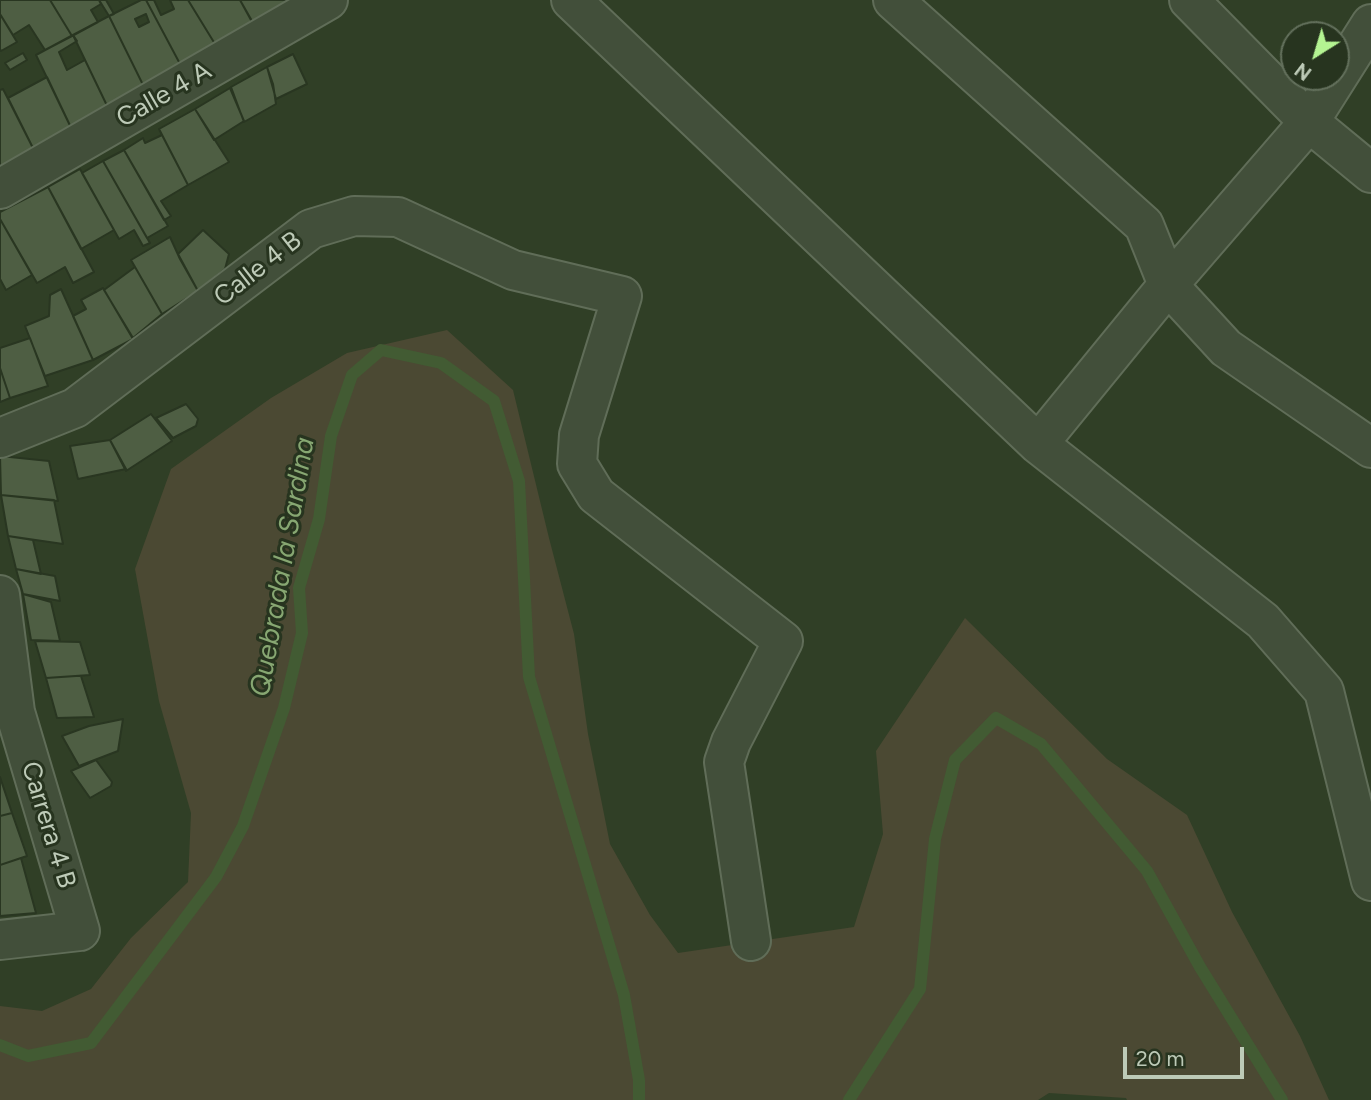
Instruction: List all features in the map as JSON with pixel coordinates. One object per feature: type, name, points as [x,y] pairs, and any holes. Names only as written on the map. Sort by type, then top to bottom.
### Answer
[{"type":"street","name":"Calle 4 A","points":[[0,189],[328,0]]},
{"type":"street","points":[[571,0],[1038,444],[1263,621],[1324,691],[1371,881]]},
{"type":"street","points":[[893,0],[1144,225],[1168,285],[1226,348],[1371,448]]},
{"type":"street","points":[[1189,0],[1309,122],[1371,173]]},
{"type":"street","points":[[1038,444],[1168,285],[1309,122],[1371,24]]},
{"type":"street","name":"Calle 4 B","points":[[0,438],[75,408],[311,229],[354,216],[398,217],[513,270],[622,296],[579,435],[577,464],[596,495],[783,641],[731,742],[724,762],[751,941]]},
{"type":"street","name":"Carrera 4 B","points":[[0,595],[15,712],[80,931],[0,940]]},
{"type":"shaded area","points":[[447,330],[513,390],[574,634],[588,734],[610,844],[650,915],[678,953],[854,927],[883,834],[876,751],[965,618],[1107,759],[1187,815],[1232,912],[1300,1036],[1329,1100],[1127,1100],[1049,1093],[1038,1100],[0,1100],[0,1006],[42,1011],[91,989],[131,938],[188,882],[191,813],[159,701],[135,569],[171,469],[271,398],[347,353]]},
{"type":"building","points":[[0,0],[50,0],[72,36],[45,50],[29,25],[13,35],[0,14]]},
{"type":"building","points":[[50,0],[99,0],[101,4],[91,10],[98,22],[72,36]]},
{"type":"building","points":[[99,0],[106,0],[114,14],[109,16]]},
{"type":"building","points":[[146,0],[187,77],[149,97],[109,16]],"holes":[[[146,14],[149,22],[139,27],[135,19]]]},
{"type":"building","points":[[146,0],[154,0],[161,15],[174,9],[170,0],[188,0],[223,57],[187,77]]},
{"type":"building","points":[[188,0],[240,0],[260,35],[223,57]]},
{"type":"building","points":[[240,0],[296,0],[257,31]]},
{"type":"building","points":[[0,14],[17,42],[1,51],[0,49]]},
{"type":"building","points":[[109,16],[149,97],[112,116],[73,35]]},
{"type":"building","points":[[73,35],[77,41],[59,52],[67,70],[85,60],[112,116],[75,136],[36,55]]},
{"type":"building","points":[[23,53],[27,60],[10,70],[5,63]]},
{"type":"building","points":[[293,54],[307,84],[276,99],[267,67]]},
{"type":"building","points":[[267,67],[276,104],[244,122],[231,87]]},
{"type":"building","points":[[47,77],[75,136],[37,156],[8,98]]},
{"type":"building","points":[[230,88],[244,121],[214,140],[195,109]]},
{"type":"building","points":[[3,89],[37,156],[0,173],[0,90]]},
{"type":"building","points":[[195,109],[229,162],[188,185],[159,129]]},
{"type":"building","points":[[162,135],[188,185],[161,201],[171,216],[164,220],[124,150],[143,138],[145,143]]},
{"type":"building","points":[[124,150],[168,226],[147,238],[103,161]]},
{"type":"building","points":[[103,161],[150,243],[143,246],[134,230],[119,239],[82,173]]},
{"type":"building","points":[[80,169],[114,230],[81,249],[48,187]]},
{"type":"building","points":[[48,187],[94,272],[73,283],[65,267],[37,283],[0,219],[0,212]]},
{"type":"building","points":[[0,219],[32,275],[6,290],[0,279]]},
{"type":"building","points":[[203,230],[229,254],[225,269],[198,291],[178,254]]},
{"type":"building","points":[[170,237],[198,291],[162,314],[131,260]]},
{"type":"building","points":[[135,267],[162,314],[133,338],[104,290]]},
{"type":"building","points":[[103,288],[133,339],[93,360],[73,316],[86,309],[81,300]]},
{"type":"building","points":[[61,289],[93,360],[45,376],[25,326],[49,316],[50,295]]},
{"type":"building","points":[[30,338],[48,386],[10,398],[0,368],[0,348]]},
{"type":"building","points":[[0,368],[10,398],[0,402]]},
{"type":"building","points":[[186,404],[198,419],[196,426],[173,438],[156,418]]},
{"type":"building","points":[[151,414],[172,441],[126,471],[110,440]]},
{"type":"building","points":[[110,440],[126,469],[78,479],[70,446]]},
{"type":"building","points":[[0,456],[49,461],[58,501],[1,495]]},
{"type":"building","points":[[1,495],[54,500],[63,544],[8,536]]},
{"type":"building","points":[[8,536],[33,540],[41,574],[16,569]]},
{"type":"building","points":[[16,569],[55,576],[60,601],[23,594]]},
{"type":"building","points":[[23,594],[51,602],[60,641],[31,640]]},
{"type":"building","points":[[35,641],[80,642],[90,675],[46,678]]},
{"type":"building","points":[[81,676],[94,717],[57,718],[46,678]]},
{"type":"building","points":[[123,719],[118,751],[79,766],[62,736],[89,726]]},
{"type":"building","points":[[96,760],[112,782],[111,786],[90,798],[71,771]]},
{"type":"building","points":[[0,777],[12,813],[0,816]]},
{"type":"building","points":[[12,813],[27,856],[0,865],[0,816]]},
{"type":"building","points":[[21,858],[36,913],[0,916],[0,865]]},
{"type":"waterway","name":"Quebrada la Sardina","points":[[0,1045],[28,1056],[91,1043],[216,877],[243,826],[284,708],[302,633],[299,588],[319,519],[331,436],[352,375],[381,350],[441,363],[494,401],[519,481],[529,677],[624,995],[639,1080],[639,1100]]},
{"type":"waterway","name":"Quebrada la Sardina","points":[[849,1100],[920,989],[935,839],[955,760],[996,718],[1041,744],[1147,871],[1200,967],[1282,1100]]}]
